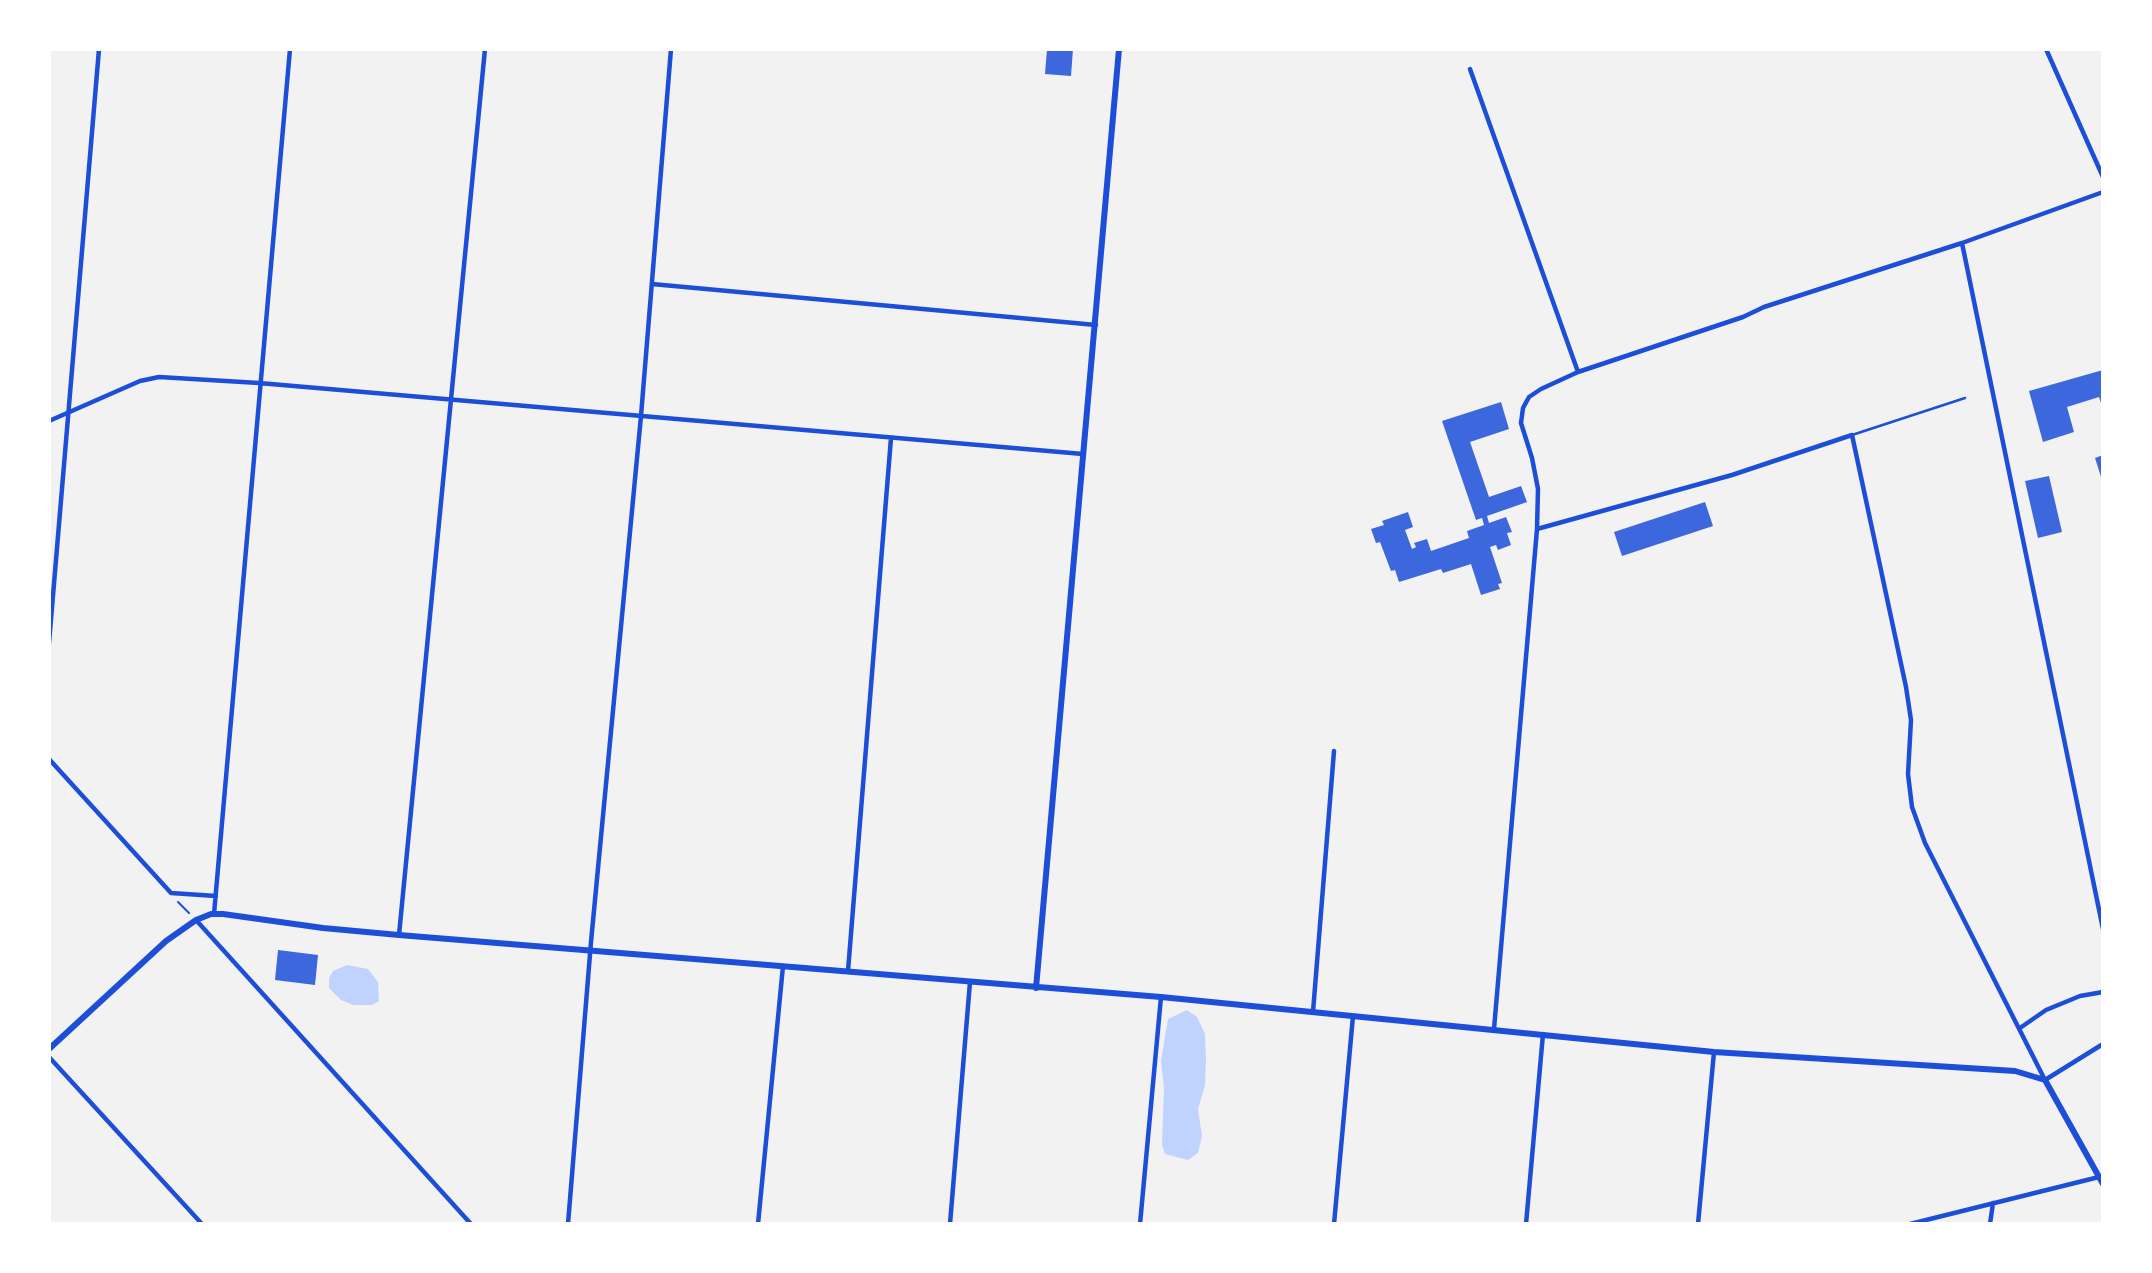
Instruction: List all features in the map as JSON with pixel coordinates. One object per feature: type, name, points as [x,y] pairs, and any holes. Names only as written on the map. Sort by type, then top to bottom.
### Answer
[{"type":"street","points":[[49,643],[99,49]]},
{"type":"street","points":[[214,914],[290,49]]},
{"type":"street","points":[[399,935],[485,49]]},
{"type":"street","points":[[568,1224],[590,950],[641,416],[671,49]]},
{"type":"street","points":[[1035,988],[1119,49]]},
{"type":"street","points":[[2046,49],[2103,177]]},
{"type":"street","points":[[1470,69],[1578,372]]},
{"type":"street","points":[[1494,1029],[1537,529],[1538,489],[1521,423],[1522,408],[1530,397],[1578,372],[1742,317],[1764,307],[1962,243],[2103,192]]},
{"type":"street","points":[[1962,243],[2103,929]]},
{"type":"street","points":[[652,284],[1096,325]]},
{"type":"street","points":[[49,421],[140,381],[159,377],[259,383],[1083,454]]},
{"type":"street","points":[[1537,529],[1732,475],[1852,435],[1911,720],[1908,774],[1912,807],[1936,865],[2045,1080],[2101,1180],[1910,1224]]},
{"type":"street","points":[[848,971],[891,438]]},
{"type":"street","points":[[1312,1012],[1334,751]]},
{"type":"street","points":[[49,760],[170,893],[216,896]]},
{"type":"street","points":[[49,1049],[166,941],[195,920],[214,914],[399,935],[1161,997],[1714,1052],[2015,1071],[2045,1080],[2103,1044]]},
{"type":"street","points":[[195,920],[471,1224]]},
{"type":"street","points":[[758,1224],[783,966]]},
{"type":"street","points":[[950,1224],[970,982]]},
{"type":"street","points":[[2020,1028],[2046,1010],[2080,996],[2103,992]]},
{"type":"street","points":[[1140,1224],[1161,997]]},
{"type":"street","points":[[1334,1224],[1353,1016]]},
{"type":"street","points":[[1526,1224],[1543,1034]]},
{"type":"street","points":[[1698,1224],[1714,1052]]},
{"type":"street","points":[[49,1057],[202,1224]]},
{"type":"street","points":[[1990,1224],[1993,1203]]},
{"type":"lane","points":[[1852,435],[1965,398]]},
{"type":"path","points":[[170,893],[195,920]]},
{"type":"water","points":[[347,965],[368,969],[378,982],[379,1001],[372,1005],[353,1005],[341,1000],[329,988],[329,978],[333,971]]},
{"type":"water","points":[[1187,1010],[1197,1017],[1205,1034],[1206,1060],[1205,1085],[1198,1109],[1202,1136],[1198,1153],[1188,1160],[1165,1154],[1162,1145],[1164,1088],[1161,1061],[1168,1019]]},
{"type":"building","points":[[1047,49],[1073,49],[1071,76],[1045,74]]},
{"type":"building","points":[[2103,370],[2103,409],[2099,397],[2067,407],[2074,432],[2043,442],[2029,391]]},
{"type":"building","points":[[1501,402],[1509,429],[1470,442],[1489,497],[1521,486],[1527,502],[1487,516],[1489,523],[1506,517],[1512,532],[1507,533],[1511,545],[1498,550],[1496,545],[1490,547],[1502,583],[1498,584],[1500,589],[1481,595],[1471,564],[1443,573],[1441,569],[1399,582],[1395,570],[1391,571],[1380,542],[1376,543],[1371,529],[1384,525],[1382,521],[1408,512],[1413,527],[1405,530],[1412,549],[1416,547],[1414,543],[1427,539],[1431,551],[1469,538],[1467,531],[1484,525],[1482,518],[1476,520],[1442,421]]},
{"type":"building","points":[[2103,455],[2103,480],[2102,480],[2095,458]]},
{"type":"building","points":[[2049,476],[2062,532],[2038,538],[2025,481]]},
{"type":"building","points":[[1705,502],[1713,526],[1622,556],[1614,532]]},
{"type":"building","points":[[278,950],[318,955],[315,985],[275,980]]}]
